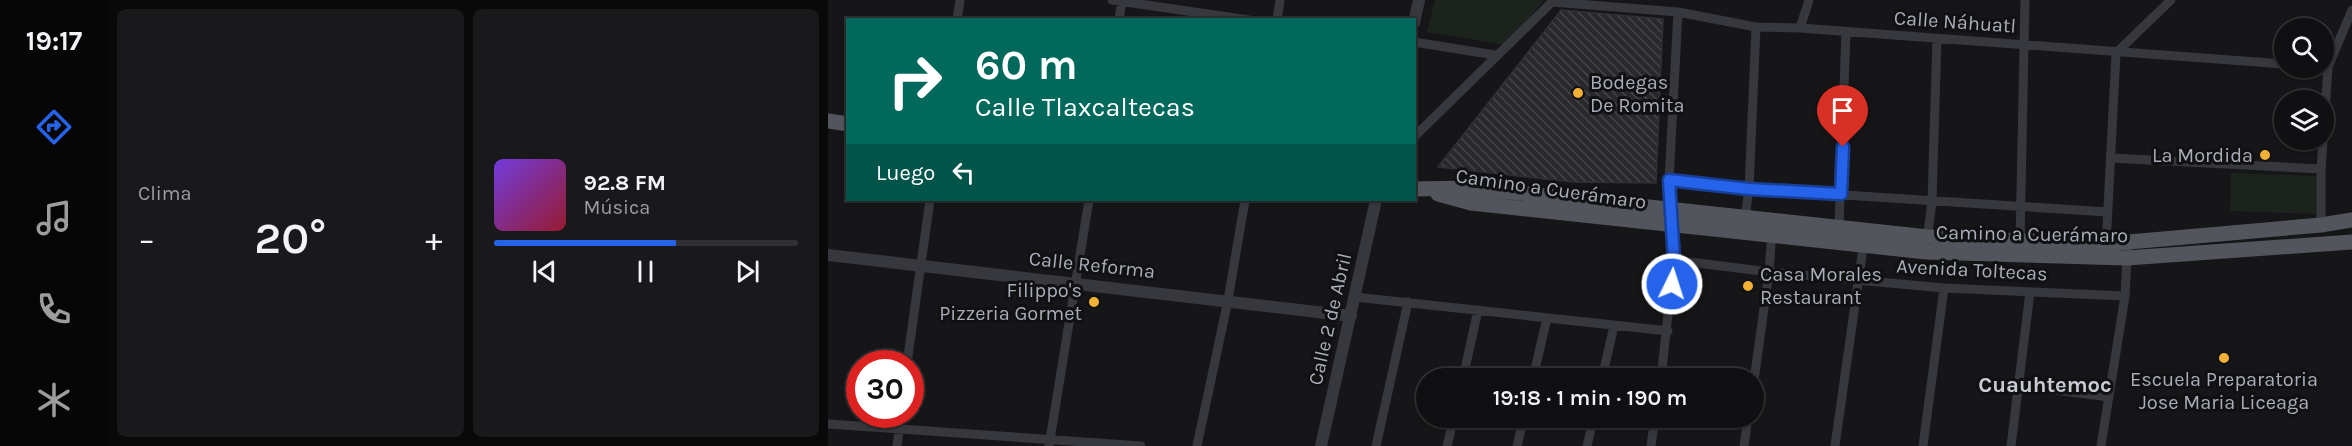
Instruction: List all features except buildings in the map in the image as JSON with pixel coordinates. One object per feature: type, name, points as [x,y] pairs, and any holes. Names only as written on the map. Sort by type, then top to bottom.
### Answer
[{"type":"main road","points":[[828,121],[846,124]]},
{"type":"main road","name":"Camino a Cuerámaro","points":[[1419,190],[1472,188],[1839,226],[1927,245],[2106,251],[2128,242],[2321,225],[2352,220]]},
{"type":"main road","name":"Camino a Cuerámaro","points":[[1419,190],[1471,204],[1863,247],[2020,240],[2106,251],[2127,258],[2352,242]]},
{"type":"street","points":[[957,18],[960,0]]},
{"type":"street","points":[[1119,18],[1119,0],[1236,18]]},
{"type":"street","points":[[1277,18],[1280,0]]},
{"type":"street","points":[[1415,18],[1419,0]]},
{"type":"street","points":[[1800,28],[1809,0]]},
{"type":"street","points":[[2020,240],[2022,45],[2025,0]]},
{"type":"street","points":[[2106,251],[2116,53],[2162,4],[2171,0]]},
{"type":"street","points":[[1416,135],[1495,55],[1553,1]]},
{"type":"street","name":"Calle Náhuatl","points":[[1553,1],[1678,12],[1756,27],[1800,28],[2274,63]]},
{"type":"street","points":[[2334,49],[2352,10]]},
{"type":"street","points":[[1662,368],[1674,260],[1669,180],[1678,12]]},
{"type":"street","points":[[1745,218],[1749,189],[1756,27]]},
{"type":"street","points":[[1839,226],[1846,32]]},
{"type":"street","points":[[1927,245],[1932,201],[1937,39]]},
{"type":"street","points":[[1416,42],[1495,55]]},
{"type":"street","points":[[2321,225],[2325,78]]},
{"type":"street","points":[[2111,158],[2321,169]]},
{"type":"street","points":[[1669,180],[1749,189],[2108,212]]},
{"type":"street","points":[[910,350],[930,201]]},
{"type":"street","points":[[1050,442],[1089,201]]},
{"type":"street","points":[[1197,446],[1228,300],[1245,201]]},
{"type":"street","name":"Calle 2 de Abril","points":[[1321,446],[1376,201]]},
{"type":"street","points":[[1756,368],[1769,272],[1773,220]]},
{"type":"street","points":[[1835,446],[1866,230]]},
{"type":"street","points":[[2101,446],[2125,296],[2128,242]]},
{"type":"street","name":"Calle Reforma","points":[[828,255],[1351,316]]},
{"type":"street","name":"Avenida Toltecas","points":[[1674,260],[1769,272],[1944,288],[2125,296]]},
{"type":"street","points":[[1923,446],[1944,288]]},
{"type":"street","points":[[2011,446],[2030,292]]},
{"type":"street","points":[[1355,297],[1668,331]]},
{"type":"street","points":[[1376,446],[1408,302]]},
{"type":"street","points":[[1465,368],[1478,310]]},
{"type":"street","points":[[1535,368],[1547,318]]},
{"type":"street","points":[[1604,368],[1614,326]]},
{"type":"street","points":[[2018,385],[2109,397]]},
{"type":"street","points":[[828,424],[1050,442],[1141,446]]},
{"type":"street","points":[[1448,446],[1452,428]]},
{"type":"street","points":[[1517,446],[1521,428]]},
{"type":"street","points":[[1587,446],[1591,428]]},
{"type":"street","points":[[1651,446],[1653,428]]},
{"type":"street","points":[[1744,446],[1746,428]]},
{"type":"street","points":[[897,446],[899,429]]},
{"type":"shaded area","points":[[1435,0],[1544,0],[1506,45],[1427,32]]},
{"type":"shaded area","points":[[2231,173],[2318,176],[2317,214],[2230,211]]},
{"type":"place","name":"Bodegas De Romita","points":[[1578,93]]},
{"type":"place","name":"La Mordida","points":[[2265,155]]},
{"type":"place","name":"Casa Morales Restaurant","points":[[1748,286]]},
{"type":"place","name":"Filippo's Pizzeria Gormet","points":[[1094,302]]},
{"type":"place","name":"Escuela Preparatoria Jose Maria Liceaga","points":[[2224,358]]},
{"type":"district","name":"Cuauhtemoc","points":[[2045,385]]},
{"type":"route","points":[[1672,284],[1674,260],[1669,180],[1749,189],[1841,194],[1843,147]]}]
